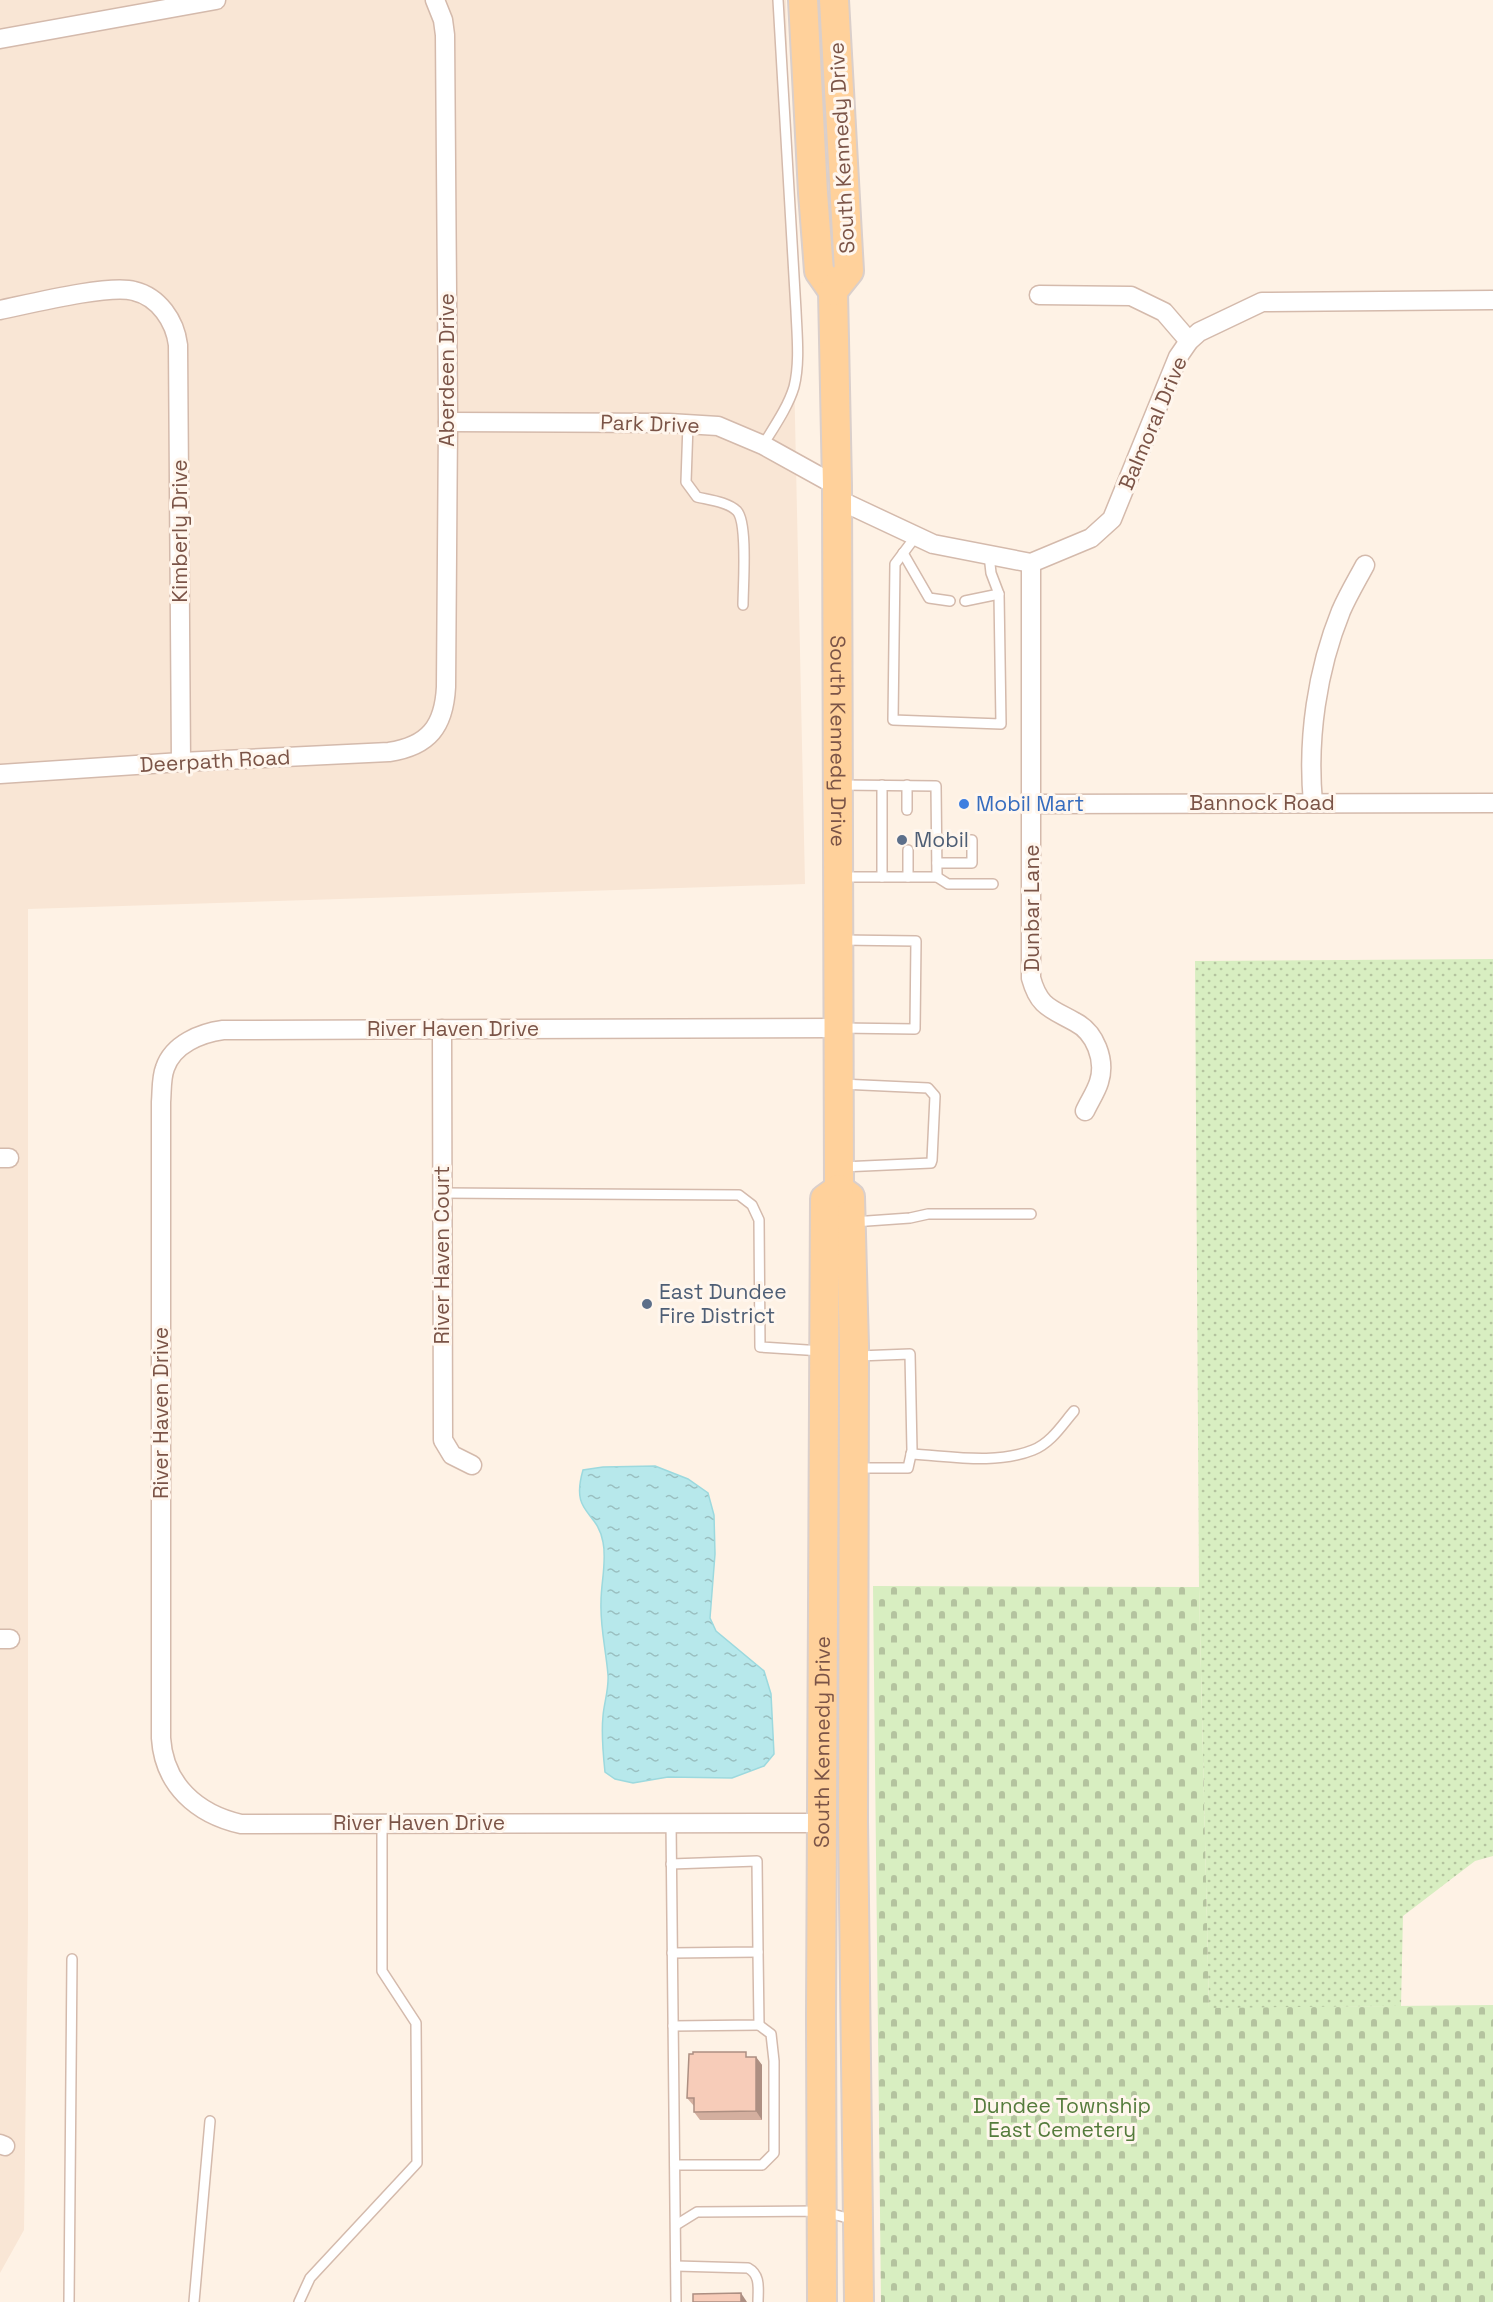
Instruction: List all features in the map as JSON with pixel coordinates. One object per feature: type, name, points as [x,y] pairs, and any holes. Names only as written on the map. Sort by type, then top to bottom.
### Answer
[{"type":"main road","name":"South Kennedy Drive","points":[[803,0],[819,271],[833,291],[837,493],[839,1178],[850,1197],[854,1356],[853,1833],[859,2302]]},
{"type":"main road","name":"South Kennedy Drive","points":[[833,291],[849,271],[834,0]]},
{"type":"main road","name":"South Kennedy Drive","points":[[822,2302],[825,1199],[839,1178]]},
{"type":"street","points":[[0,39],[216,0]]},
{"type":"street","name":"Aberdeen Drive","points":[[427,737],[440,720],[445,701],[448,422],[445,35],[443,20],[435,0]]},
{"type":"street","name":"Kimberly Drive","points":[[0,310],[121,290],[141,293],[158,305],[172,323],[178,345],[181,762]]},
{"type":"street","points":[[1039,295],[1131,296],[1164,312],[1189,341]]},
{"type":"street","name":"Balmoral Drive","points":[[1030,563],[1091,538],[1112,519],[1178,357],[1189,341],[1207,328],[1243,313],[1262,302],[1493,300]]},
{"type":"street","name":"Park Drive","points":[[448,422],[718,426],[763,445],[837,493]]},
{"type":"street","points":[[837,493],[933,544],[1030,563]]},
{"type":"street","name":"Dunbar Lane","points":[[1030,563],[1032,978],[1036,994],[1045,1006],[1077,1023],[1095,1041],[1100,1056],[1100,1080],[1085,1111]]},
{"type":"street","points":[[1313,803],[1310,776],[1315,712],[1324,662],[1341,610],[1365,565]]},
{"type":"street","name":"Deerpath Road","points":[[0,774],[389,752],[408,748],[427,737]]},
{"type":"street","name":"Bannock Road","points":[[1032,804],[1493,803]]},
{"type":"street","name":"River Haven Drive","points":[[822,1823],[241,1824],[208,1814],[188,1799],[174,1778],[163,1753],[161,1738],[162,1083],[165,1067],[175,1052],[189,1041],[223,1030],[838,1028]]},
{"type":"street","name":"River Haven Court","points":[[442,1029],[443,1440],[452,1455],[472,1465]]},
{"type":"lane","points":[[763,445],[788,402],[794,385],[797,357],[778,0]]},
{"type":"lane","points":[[688,424],[686,482],[697,497],[723,503],[737,511],[743,524],[743,604]]},
{"type":"lane","points":[[916,536],[895,564],[893,720],[1001,724],[999,594],[991,573],[989,555]]},
{"type":"lane","points":[[903,553],[929,598],[950,601]]},
{"type":"lane","points":[[965,601],[999,594]]},
{"type":"lane","points":[[838,785],[936,786],[937,877]]},
{"type":"lane","points":[[882,785],[882,877]]},
{"type":"lane","points":[[908,786],[908,810]]},
{"type":"lane","points":[[937,840],[972,840],[972,863],[937,863]]},
{"type":"lane","points":[[908,850],[908,877]]},
{"type":"lane","points":[[838,877],[937,877],[948,884],[993,884]]},
{"type":"lane","points":[[838,1028],[915,1029],[916,952],[916,941],[839,940]]},
{"type":"lane","points":[[838,1084],[928,1088],[935,1096],[931,1163],[839,1178]]},
{"type":"lane","points":[[442,1193],[739,1195],[749,1201],[759,1220],[760,1347],[824,1351]]},
{"type":"lane","points":[[851,1222],[910,1218],[928,1214],[1032,1214]]},
{"type":"lane","points":[[854,1356],[910,1354],[911,1454],[908,1468],[854,1468]]},
{"type":"lane","points":[[911,1454],[996,1458],[1034,1450],[1051,1439],[1074,1412]]},
{"type":"lane","points":[[671,1822],[676,2302]]},
{"type":"lane","points":[[299,2302],[310,2278],[417,2163],[416,2023],[382,1971],[382,1823]]},
{"type":"lane","points":[[671,1864],[757,1861],[759,2025]]},
{"type":"lane","points":[[672,1953],[758,1952]]},
{"type":"lane","points":[[69,2302],[72,1959]]},
{"type":"lane","points":[[673,2026],[759,2025],[771,2034],[774,2061],[774,2153],[762,2165],[675,2165]]},
{"type":"lane","points":[[194,2302],[210,2121]]},
{"type":"lane","points":[[676,2225],[697,2212],[821,2211],[857,2220]]},
{"type":"lane","points":[[676,2266],[753,2270],[758,2279],[758,2302]]},
{"type":"shaded area","points":[[0,0],[786,0],[805,884],[28,909],[28,1922],[24,2230],[0,2273]]},
{"type":"green space","points":[[1493,959],[1493,1856],[1475,1861],[1403,1916],[1401,2006],[1209,2009],[1199,1587],[1195,961]]},
{"type":"green space","name":"Dundee Township East Cemetery","points":[[873,1586],[1199,1587],[1209,2008],[1493,2005],[1493,2302],[881,2302]]},
{"type":"water","points":[[655,1466],[688,1479],[708,1493],[714,1515],[715,1554],[710,1618],[716,1631],[764,1671],[771,1694],[774,1754],[764,1766],[732,1778],[668,1777],[633,1783],[615,1779],[605,1772],[602,1730],[608,1680],[601,1611],[604,1549],[600,1531],[582,1504],[580,1485],[583,1470],[603,1467]]},
{"type":"building","points":[[693,2052],[746,2052],[746,2057],[756,2057],[756,2111],[694,2112],[694,2098],[687,2098],[689,2054]]},
{"type":"building","points":[[741,2293],[741,2302],[693,2302],[693,2294]]},
{"type":"place","name":"Mobil Mart","points":[[964,804]]},
{"type":"place","name":"Mobil","points":[[902,840]]},
{"type":"place","name":"East Dundee Fire District","points":[[647,1304]]}]
